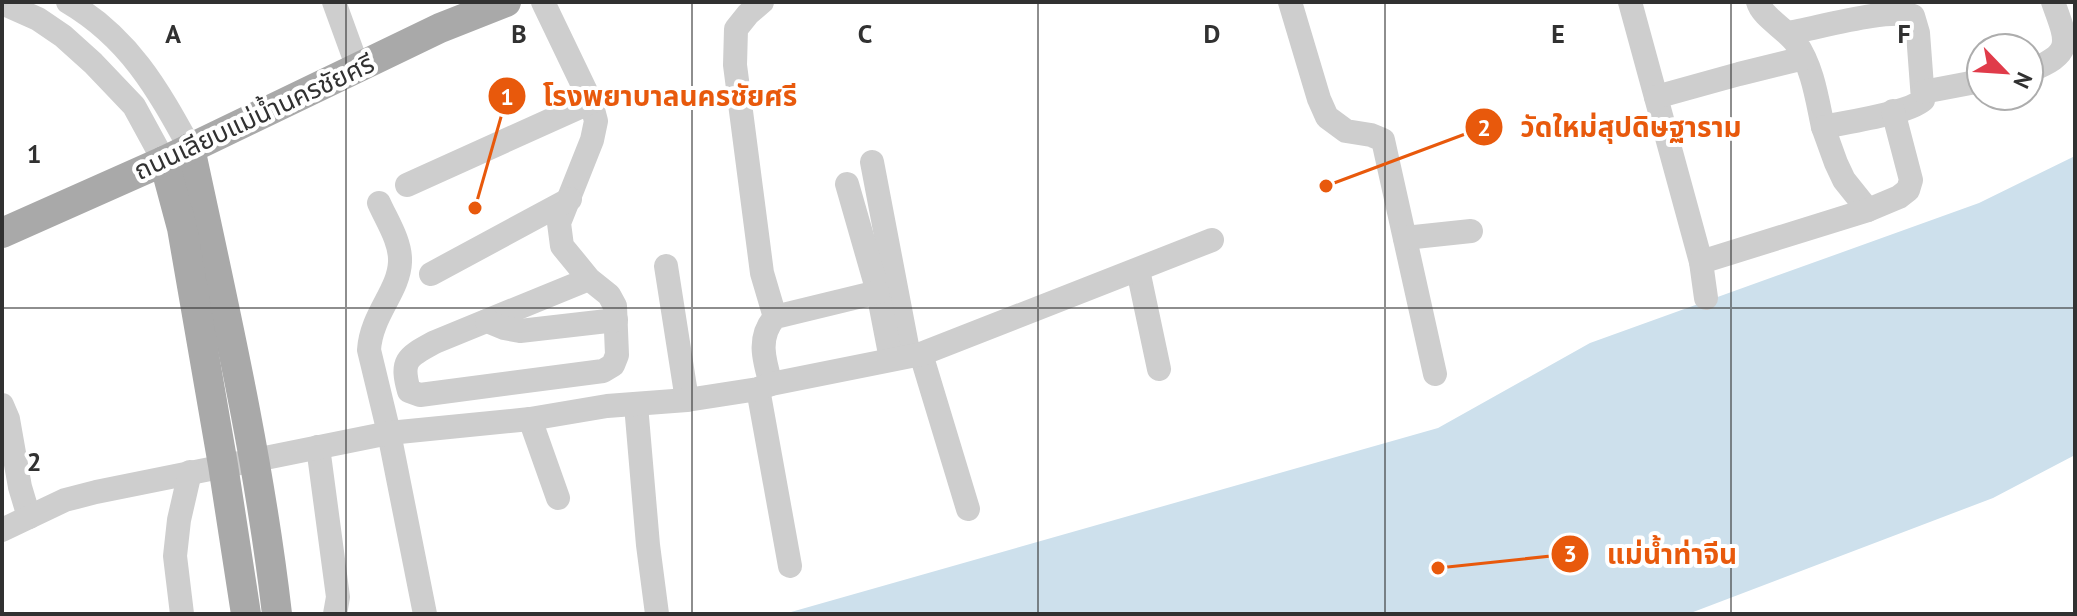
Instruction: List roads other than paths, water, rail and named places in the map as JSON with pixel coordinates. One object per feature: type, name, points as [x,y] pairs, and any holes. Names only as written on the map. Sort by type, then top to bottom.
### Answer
[{"type":"main road","name":"ถนนเลียบแม่น้ำนครชัยศรี","points":[[2,233],[177,155],[440,28],[506,2]]},
{"type":"main road","points":[[177,155],[230,338],[277,614]]},
{"type":"main road","points":[[177,155],[182,228],[246,614]]},
{"type":"street","points":[[68,2],[125,46],[150,80],[177,155]]},
{"type":"street","points":[[334,2],[358,68]]},
{"type":"street","points":[[543,2],[591,102],[596,121],[592,140],[559,223],[562,246],[589,279],[609,295],[615,306],[617,355],[613,365],[603,371],[420,395],[409,391],[405,366],[410,358],[435,342],[589,279]]},
{"type":"street","points":[[762,2],[736,29],[735,65],[762,273],[775,317]]},
{"type":"street","points":[[1290,2],[1327,117],[1346,131],[1383,140],[1435,374]]},
{"type":"street","points":[[1630,2],[1701,262],[1706,298]]},
{"type":"street","points":[[1758,2],[1760,10],[1788,33],[1804,58],[1836,163],[1844,180],[1868,210]]},
{"type":"street","points":[[2045,64],[2056,59],[2065,43],[2053,2]]},
{"type":"street","points":[[2,3],[38,19],[63,36],[93,63],[177,155]]},
{"type":"street","points":[[1788,33],[1878,15],[1904,13],[1913,16],[1918,33],[1923,100],[1917,105],[1823,127]]},
{"type":"street","points":[[1656,97],[1804,58]]},
{"type":"street","points":[[1923,92],[1965,84]]},
{"type":"street","points":[[407,185],[591,102]]},
{"type":"street","points":[[1701,262],[1868,210],[1908,190],[1911,180],[1893,111]]},
{"type":"street","points":[[872,162],[907,356]]},
{"type":"street","points":[[847,184],[878,292],[968,509]]},
{"type":"street","points":[[431,274],[570,199]]},
{"type":"street","points":[[379,203],[401,260],[398,275],[376,320],[369,350],[425,614]]},
{"type":"street","points":[[1405,238],[1471,231]]},
{"type":"street","points":[[2,530],[65,500],[389,433],[530,419],[607,406],[687,400],[907,356],[1212,240]]},
{"type":"street","points":[[666,266],[687,400]]},
{"type":"street","points":[[1138,270],[1159,369]]},
{"type":"street","points":[[790,566],[765,386],[763,357],[766,327],[775,317],[878,292]]},
{"type":"street","points":[[487,321],[520,331],[616,320]]},
{"type":"street","points":[[2,405],[8,419],[20,487],[29,517]]},
{"type":"street","points":[[636,405],[657,614]]},
{"type":"street","points":[[530,419],[558,498]]},
{"type":"street","points":[[318,447],[338,597],[335,614]]},
{"type":"street","points":[[182,614],[175,556],[190,472]]},
{"type":"water","points":[[2075,156],[2075,455],[1993,498],[1688,614],[784,614],[1438,428],[1590,343],[1979,203]]},
{"type":"place","name":"วัดใหม่สุปดิษฐาราม","points":[[1326,186]]},
{"type":"place","name":"โรงพยาบาลนครชัยศรี","points":[[475,208]]},
{"type":"place","name":"แม่น้ำท่าจีน","points":[[1438,568]]}]
